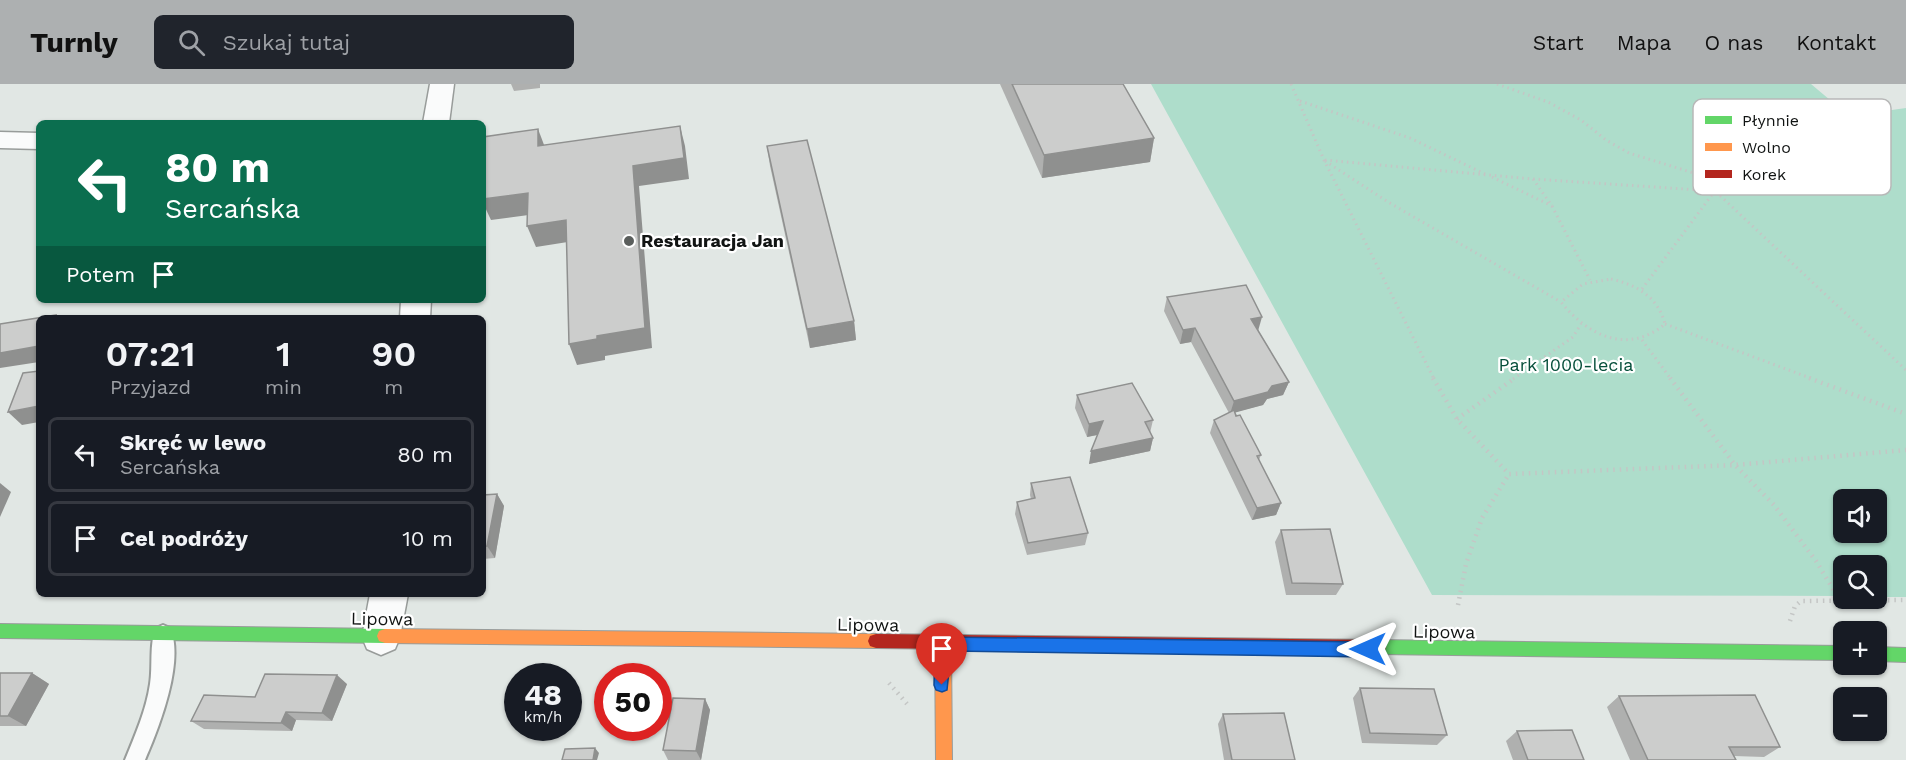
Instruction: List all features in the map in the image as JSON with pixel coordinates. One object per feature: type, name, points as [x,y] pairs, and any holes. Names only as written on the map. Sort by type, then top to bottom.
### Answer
[{"type":"main road","name":"Lipowa","points":[[0,631],[1833,653]]},
{"type":"main road","points":[[943,644],[944,760]]},
{"type":"main road","points":[[1887,654],[1906,655]]},
{"type":"street","points":[[436,120],[442,84]]},
{"type":"street","points":[[0,140],[36,141]]},
{"type":"street","points":[[381,637],[388,597]]},
{"type":"lane","points":[[135,760],[156,710],[164,661],[163,634]]},
{"type":"path","points":[[1291,84],[1324,160],[1430,372],[1457,419],[1509,474],[1735,465],[1906,450]]},
{"type":"path","points":[[1497,84],[1548,102],[1581,120],[1606,140],[1629,153],[1693,173]]},
{"type":"path","points":[[1299,101],[1410,138],[1552,206]]},
{"type":"path","points":[[1324,160],[1533,179],[1693,190]]},
{"type":"path","points":[[1324,160],[1388,202],[1561,302],[1581,324],[1617,338],[1642,340],[1660,331],[1665,324],[1663,312],[1642,289],[1620,280],[1590,280],[1572,288],[1561,302]]},
{"type":"path","points":[[1533,179],[1552,206],[1590,280]]},
{"type":"path","points":[[1642,289],[1712,195]]},
{"type":"path","points":[[1719,195],[1906,370]]},
{"type":"path","points":[[1457,419],[1573,337],[1581,324]]},
{"type":"path","points":[[1665,324],[1906,414]]},
{"type":"path","points":[[1642,340],[1735,465],[1774,505],[1816,561],[1833,590]]},
{"type":"path","points":[[1458,605],[1466,564],[1482,518],[1509,474]]},
{"type":"green space","name":"Park 1000-lecia","points":[[1151,84],[1811,84],[1829,99],[1693,99],[1693,195],[1891,195],[1891,110],[1906,108],[1906,597],[1887,597],[1887,555],[1833,555],[1833,596],[1432,595]]},
{"type":"building","points":[[1012,84],[1123,84],[1154,138],[1044,155]]},
{"type":"building","points":[[680,126],[684,158],[633,166],[645,328],[597,336],[597,339],[569,344],[566,220],[527,226],[528,193],[486,199],[486,137],[538,129],[538,146]]},
{"type":"building","points":[[807,140],[854,321],[807,329],[767,146]]},
{"type":"building","points":[[1246,285],[1262,317],[1251,319],[1289,382],[1272,386],[1268,392],[1234,401],[1195,328],[1183,330],[1167,297]]},
{"type":"building","points":[[36,318],[36,347],[0,353],[0,324]]},
{"type":"building","points":[[36,371],[36,407],[8,412],[23,373]]},
{"type":"building","points":[[1132,383],[1153,420],[1145,422],[1153,438],[1091,451],[1103,421],[1089,424],[1077,395]]},
{"type":"building","points":[[1234,410],[1236,416],[1240,415],[1261,455],[1257,456],[1281,503],[1257,508],[1214,420]]},
{"type":"building","points":[[1070,477],[1088,533],[1028,543],[1017,502],[1035,498],[1031,483]]},
{"type":"building","points":[[497,494],[486,546],[486,495]]},
{"type":"building","points":[[1330,529],[1343,584],[1292,583],[1281,530]]},
{"type":"building","points":[[0,673],[32,673],[8,716],[0,716]]},
{"type":"building","points":[[265,674],[337,675],[322,713],[286,712],[281,723],[191,721],[204,695],[255,697]]},
{"type":"building","points":[[1360,688],[1434,689],[1447,735],[1370,733]]},
{"type":"building","points":[[1755,695],[1780,747],[1729,747],[1736,760],[1648,760],[1619,696]]},
{"type":"building","points":[[673,698],[705,699],[696,751],[663,750],[665,741],[672,741]]},
{"type":"building","points":[[1284,713],[1295,760],[1232,760],[1223,714]]},
{"type":"building","points":[[1572,730],[1584,760],[1528,760],[1517,731]]},
{"type":"building","points":[[595,748],[593,760],[562,760],[565,749]]},
{"type":"traffic: fast","points":[[0,631],[385,636]]},
{"type":"traffic: fast","points":[[1378,647],[1833,653]]},
{"type":"traffic: fast","points":[[1887,654],[1906,655]]},
{"type":"traffic: slow","points":[[385,636],[876,641]]},
{"type":"traffic: slow","points":[[943,644],[944,760]]},
{"type":"traffic: jam","points":[[876,641],[1378,647]]},
{"type":"place","name":"Restauracja Jan","points":[[629,241]]},
{"type":"route","points":[[942,685],[943,644],[1368,649]]}]
